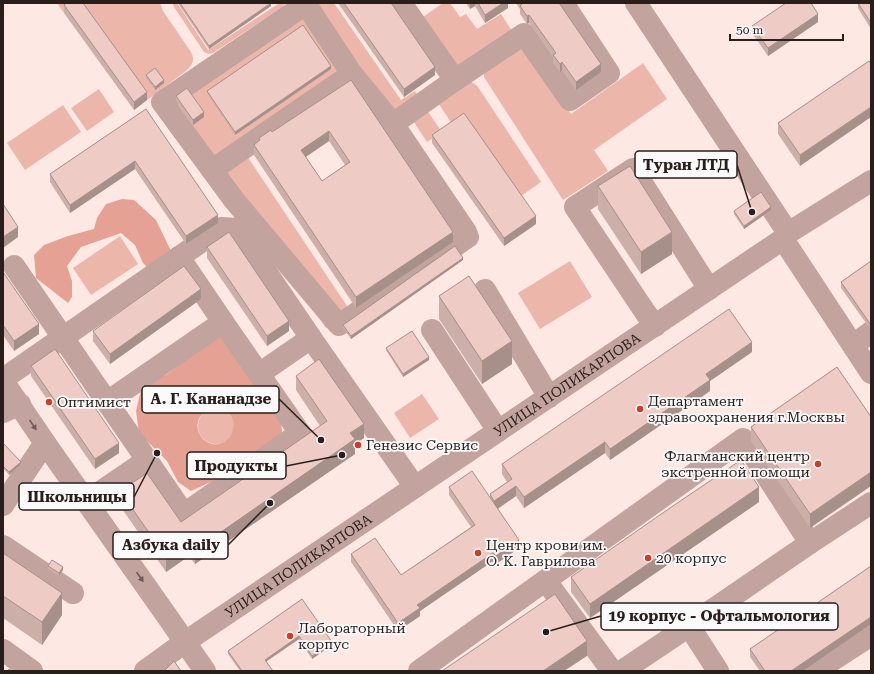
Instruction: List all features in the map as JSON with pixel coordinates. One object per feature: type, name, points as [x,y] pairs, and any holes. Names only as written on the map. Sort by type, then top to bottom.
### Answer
[{"type":"street","points":[[302,3],[300,8],[162,102],[234,200],[339,325],[468,237],[393,124],[352,74],[305,3]]},
{"type":"street","points":[[401,3],[455,80]]},
{"type":"street","points":[[393,124],[524,34],[570,100],[577,96],[609,73],[563,3]]},
{"type":"street","points":[[636,3],[871,373]]},
{"type":"street","points":[[212,170],[352,74]]},
{"type":"street","points":[[655,326],[575,207],[634,169],[709,289]]},
{"type":"street","name":"УЛИЦА ПОЛИКАРПОВА","points":[[145,671],[185,642],[655,326],[785,236],[871,181]]},
{"type":"street","points":[[231,229],[234,200]]},
{"type":"street","points":[[205,671],[45,443],[11,408],[3,380],[221,228],[237,229],[415,487]]},
{"type":"street","points":[[14,266],[184,514],[300,433],[179,257]]},
{"type":"street","points":[[485,290],[549,397]]},
{"type":"street","points":[[107,402],[223,322]]},
{"type":"street","points":[[432,330],[498,431]]},
{"type":"street","points":[[853,345],[871,332]]},
{"type":"street","points":[[259,374],[311,338]]},
{"type":"street","points":[[419,671],[546,581],[659,512],[743,440],[810,543]]},
{"type":"street","points":[[3,505],[45,443]]},
{"type":"street","points":[[87,501],[147,460]]},
{"type":"street","points":[[622,671],[871,503]]},
{"type":"street","points":[[3,546],[73,593]]},
{"type":"street","points":[[546,581],[612,671]]},
{"type":"street","points":[[689,626],[718,671]]},
{"type":"street","points":[[816,671],[871,635]]},
{"type":"street","points":[[3,650],[32,671]]},
{"type":"shaded area","points":[[57,3],[77,3],[64,13]]},
{"type":"shaded area","points":[[77,3],[160,3],[163,11],[191,52],[193,57],[192,64],[187,70],[147,100]]},
{"type":"shaded area","points":[[173,3],[177,3],[208,50],[278,4],[277,3],[286,3],[281,8],[213,53],[209,54],[204,52],[174,7]]},
{"type":"shaded area","points":[[310,3],[334,3],[401,100],[415,91],[419,98],[394,114]]},
{"type":"shaded area","points":[[443,3],[450,3],[460,17],[466,14],[477,29],[501,14],[512,31],[460,70],[423,17]]},
{"type":"shaded area","points":[[300,14],[339,72],[216,161],[171,96]]},
{"type":"shaded area","points":[[520,47],[530,51],[571,114],[643,63],[667,99],[594,150],[608,171],[563,200],[484,77],[484,73]]},
{"type":"shaded area","points":[[471,82],[478,87],[541,182],[521,196],[452,124],[437,101]]},
{"type":"shaded area","points":[[99,89],[114,112],[87,131],[71,108]]},
{"type":"shaded area","points":[[63,105],[81,132],[25,170],[7,143]]},
{"type":"shaded area","points":[[426,109],[442,132],[427,142],[412,119]]},
{"type":"shaded area","points":[[247,156],[351,312],[326,328],[222,173]]},
{"type":"shaded area","points":[[122,199],[134,200],[156,220],[171,251],[151,271],[143,263],[135,245],[121,233],[81,247],[67,266],[72,281],[72,297],[68,303],[36,278],[34,255],[44,245],[68,236],[94,229],[97,218],[106,204]]},
{"type":"shaded area","points":[[120,236],[138,264],[91,295],[73,268]]},
{"type":"shaded area","points":[[570,261],[592,297],[540,329],[518,293]]},
{"type":"shaded area","points":[[226,336],[281,423],[283,438],[258,460],[191,491],[178,482],[167,461],[139,433],[136,411],[141,390],[151,379],[166,375],[211,338]],"holes":[[[213,408],[226,411],[233,420],[234,424],[232,433],[224,442],[216,444],[209,443],[203,439],[197,426],[199,419],[204,413]]]},
{"type":"shaded area","points":[[422,394],[439,419],[410,438],[394,413]]},
{"type":"shaded area","points":[[220,408],[229,413],[233,419],[233,433],[229,439],[220,444],[212,444],[203,439],[199,433],[198,422],[203,413],[209,409]]},
{"type":"building","points":[[67,3],[83,3],[147,92],[134,102],[64,5]]},
{"type":"building","points":[[180,3],[271,3],[209,46]]},
{"type":"building","points":[[344,3],[391,3],[435,67],[404,89]]},
{"type":"building","points":[[478,3],[503,3],[485,15]]},
{"type":"building","points":[[521,3],[559,3],[601,64],[576,82],[562,62],[560,64],[553,55],[556,53],[529,15],[527,16],[520,6],[522,4]]},
{"type":"building","points":[[786,3],[811,3],[818,14],[768,48],[752,26]]},
{"type":"building","points":[[858,3],[871,3],[871,23]]},
{"type":"building","points":[[303,25],[331,66],[235,132],[207,91]]},
{"type":"building","points":[[869,61],[871,64],[871,107],[800,155],[778,123]]},
{"type":"building","points":[[155,68],[164,80],[155,87],[146,75]]},
{"type":"building","points":[[351,80],[453,232],[356,297],[254,145],[260,140],[259,138],[271,130],[272,132]],"holes":[[[329,131],[350,162],[322,181],[301,150]]]},
{"type":"building","points":[[187,88],[204,112],[193,120],[176,96]]},
{"type":"building","points":[[146,109],[218,215],[186,236],[135,161],[70,205],[50,174]]},
{"type":"building","points":[[464,113],[536,216],[504,238],[432,135]]},
{"type":"building","points":[[630,166],[672,232],[641,252],[598,186]]},
{"type":"building","points":[[761,192],[771,207],[744,226],[734,211]]},
{"type":"building","points":[[3,204],[18,227],[3,237]]},
{"type":"building","points":[[229,232],[289,321],[267,336],[207,247]]},
{"type":"building","points":[[455,246],[463,258],[351,336],[343,325]]},
{"type":"building","points":[[871,261],[871,325],[841,282]]},
{"type":"building","points":[[184,266],[201,289],[110,354],[93,331]]},
{"type":"building","points":[[3,272],[39,324],[14,341],[3,325]]},
{"type":"building","points":[[469,276],[512,341],[482,361],[439,296]]},
{"type":"building","name":"Департамент здравоохранения г.Москвы","points":[[729,309],[752,342],[706,374],[710,380],[610,449],[605,442],[524,497],[516,486],[494,501],[490,494],[512,479],[502,464]]},
{"type":"building","points":[[412,331],[429,357],[403,374],[386,348]]},
{"type":"building","points":[[55,349],[119,443],[95,459],[31,366]]},
{"type":"building","points":[[319,359],[364,424],[350,433],[355,439],[195,550],[189,541],[166,557],[120,491],[147,473],[181,522],[327,421],[296,376]]},
{"type":"building","name":"Флагманский центр экстренной помощи","points":[[837,367],[871,417],[871,472],[810,514],[751,427]]},
{"type":"building","points":[[3,443],[21,462],[9,472],[3,466]]},
{"type":"building","name":"20 корпус","points":[[741,460],[759,487],[590,604],[571,577]]},
{"type":"building","name":"Центр крови им. О. К. Гаврилова","points":[[472,471],[519,540],[496,556],[493,553],[417,605],[420,608],[398,623],[351,554],[375,538],[401,575],[475,525],[449,487]]},
{"type":"building","points":[[3,553],[62,593],[42,622],[3,596]]},
{"type":"building","points":[[52,560],[63,567],[59,573],[48,566]]},
{"type":"building","points":[[871,566],[871,617],[791,671],[765,671],[750,649]]},
{"type":"building","points":[[555,594],[587,641],[543,671],[442,671]]},
{"type":"building","name":"Лабораторный корпус","points":[[302,599],[332,642],[312,656],[299,636],[265,660],[273,671],[242,671],[228,651]]},
{"type":"building","points":[[174,661],[181,671],[164,671]]},
{"type":"place","name":"Туран ЛТД","points":[[752,212]]},
{"type":"place","name":"Оптимист","points":[[49,402]]},
{"type":"place","name":"Департамент здравоохранения г.Москвы","points":[[640,409]]},
{"type":"place","name":"А. Г. Кананадзе","points":[[321,440]]},
{"type":"place","name":"Генезис Сервис","points":[[358,445]]},
{"type":"place","name":"Школьницы","points":[[157,453]]},
{"type":"place","name":"Продукты","points":[[342,455]]},
{"type":"place","name":"Флагманский центр экстренной помощи","points":[[818,464]]},
{"type":"place","name":"Азбука daily","points":[[270,503]]},
{"type":"place","name":"Центр крови им. О. К. Гаврилова","points":[[478,553]]},
{"type":"place","name":"20 корпус","points":[[648,558]]},
{"type":"place","name":"19 корпус - Офтальмология","points":[[546,632]]},
{"type":"place","name":"Лабораторный корпус","points":[[290,636]]}]
